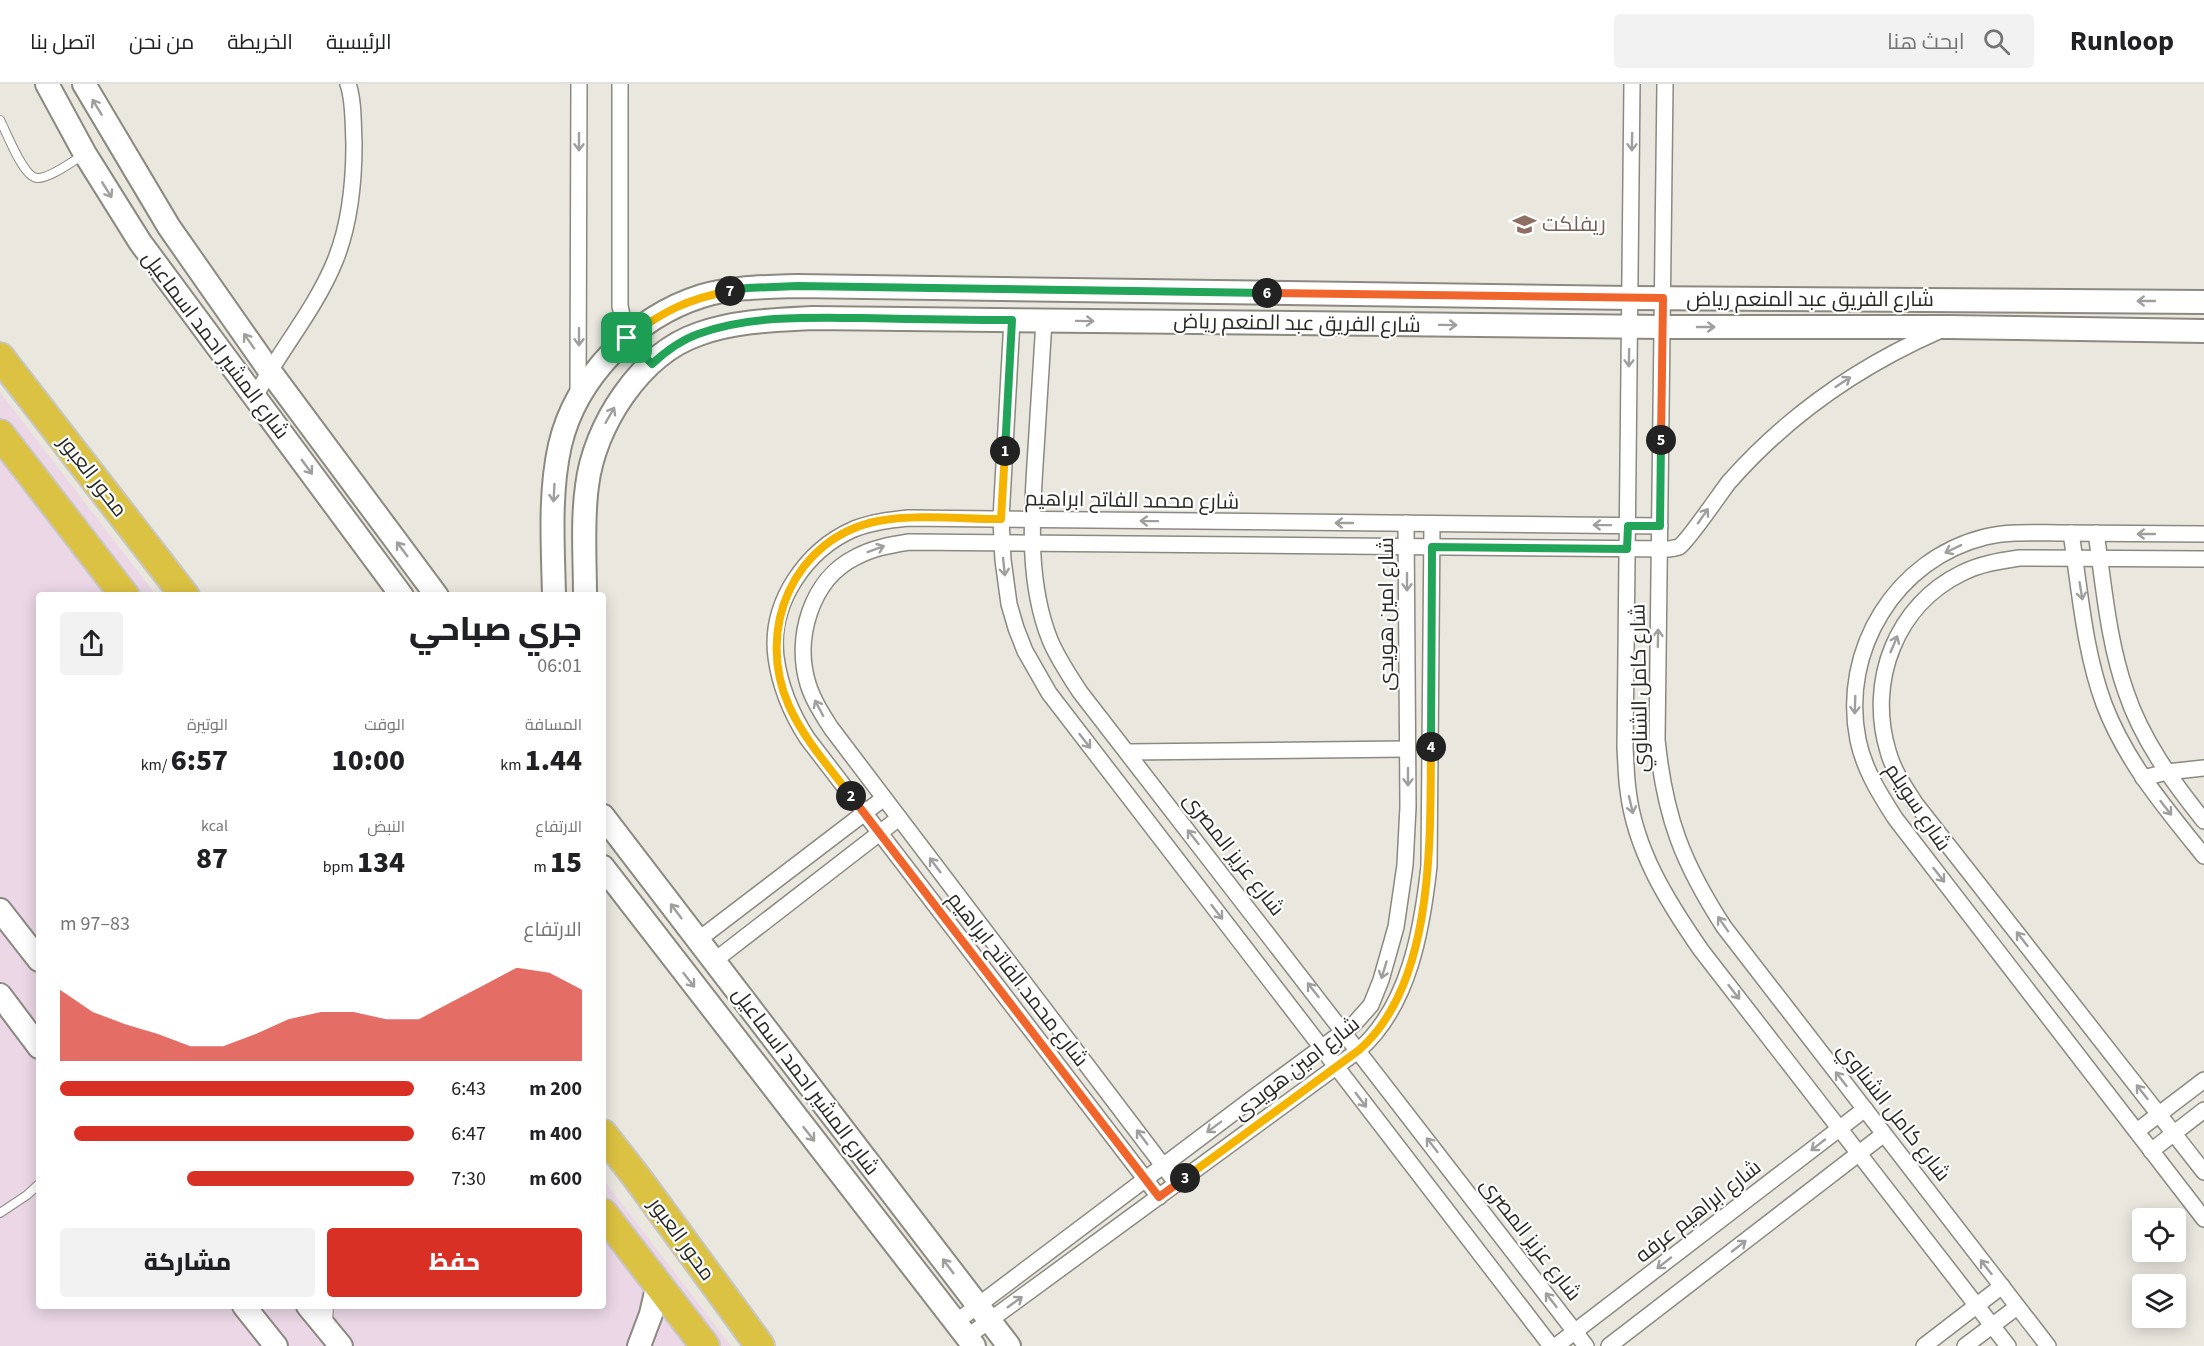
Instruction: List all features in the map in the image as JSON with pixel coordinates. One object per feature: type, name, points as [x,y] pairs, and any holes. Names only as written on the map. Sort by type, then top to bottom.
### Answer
[{"type":"highway","name":"محور العبور","points":[[0,357],[182,592]]},
{"type":"highway","points":[[0,434],[122,592]]},
{"type":"highway","name":"محور العبور","points":[[606,1138],[760,1346]]},
{"type":"highway","points":[[606,1217],[705,1346]]},
{"type":"street","name":"شارع المشير احمد اسماعيل","points":[[47,84],[85,154],[140,242],[399,592]]},
{"type":"street","name":"شارع المشير احمد اسماعيل","points":[[84,84],[169,227],[269,370],[434,592]]},
{"type":"street","points":[[255,397],[335,262],[347,220],[354,176],[353,131],[348,84]]},
{"type":"street","points":[[578,398],[579,84]]},
{"type":"street","points":[[620,84],[620,306],[627,338],[652,364]]},
{"type":"street","name":"شارع كامل الشناوي","points":[[1632,84],[1625,748],[1628,791],[1638,834],[1653,875],[1675,914],[2008,1346]]},
{"type":"street","name":"شارع كامل الشناوي","points":[[1665,84],[1657,740],[1661,780],[1668,810],[1684,858],[1724,927],[2048,1346]]},
{"type":"street","name":"شارع الفريق عبد المنعم رياض","points":[[554,592],[554,486],[560,445],[578,398],[598,368],[627,338],[659,315],[702,296],[747,288],[797,286],[1630,298],[2204,302]]},
{"type":"street","name":"شارع الفريق عبد المنعم رياض","points":[[585,592],[587,484],[594,454],[606,422],[620,400],[652,364],[667,351],[697,334],[737,324],[812,318],[2204,331]]},
{"type":"street","points":[[1012,320],[1001,542],[1009,604],[1025,651],[1044,686],[1551,1346]]},
{"type":"street","name":"شارع عزيز المصرى","points":[[1044,321],[1032,543],[1041,612],[1050,640],[1063,667],[1586,1346]]},
{"type":"street","points":[[1660,549],[1679,547],[1715,499],[1748,461],[1784,426],[1822,396],[1879,360],[1948,327]]},
{"type":"street","points":[[560,445],[567,453],[578,457],[586,458],[594,454]]},
{"type":"street","name":"شارع محمد الفاتح ابراهيم","points":[[1159,1197],[807,738],[785,696],[776,655],[778,624],[787,593],[797,575],[831,542],[854,529],[877,522],[908,518],[1660,526]]},
{"type":"street","name":"شارع امين هويدى","points":[[966,1335],[984,1313],[1145,1179],[1345,1031],[1364,1014],[1374,999],[1396,927],[1405,865],[1406,523]]},
{"type":"street","name":"شارع امين هويدى","points":[[984,1313],[1159,1197],[1359,1050],[1381,1027],[1407,973],[1426,891],[1431,825],[1432,524]]},
{"type":"street","points":[[2071,534],[2096,676],[2115,729],[2143,778],[2204,856]]},
{"type":"street","points":[[2096,534],[2111,633],[2126,692],[2146,738],[2167,772],[2204,821]]},
{"type":"street","name":"شارع سويلم","points":[[2204,534],[1987,536],[1958,546],[1930,560],[1906,579],[1887,603],[1871,629],[1861,657],[1856,687],[1855,714],[1858,740],[1865,765],[1876,790],[1895,818],[2204,1219]]},
{"type":"street","name":"شارع محمد الفاتح ابراهيم","points":[[1177,1184],[817,707],[808,683],[802,655],[805,626],[814,599],[831,576],[854,558],[880,546],[909,542],[1660,549]]},
{"type":"street","name":"شارع سويلم","points":[[2204,559],[2019,558],[1991,562],[1962,573],[1936,589],[1914,610],[1897,635],[1886,663],[1881,692],[1881,722],[1888,751],[1895,769],[1915,803],[2204,1172]]},
{"type":"street","points":[[1127,752],[1407,749]]},
{"type":"street","points":[[2143,778],[2167,772],[2204,768]]},
{"type":"street","points":[[698,940],[884,798]]},
{"type":"street","points":[[714,961],[899,818]]},
{"type":"street","name":"شارع المشير احمد اسماعيل","points":[[606,820],[1009,1346]]},
{"type":"street","name":"شارع المشير احمد اسماعيل","points":[[606,871],[966,1335]]},
{"type":"street","points":[[777,880],[792,900]]},
{"type":"street","points":[[0,910],[36,956]]},
{"type":"street","points":[[0,995],[36,1043]]},
{"type":"street","points":[[2137,1131],[2204,1080]]},
{"type":"street","points":[[1252,1098],[1267,1118]]},
{"type":"street","points":[[1095,1113],[1113,1100]]},
{"type":"street","name":"شارع ابراهيم عرفه","points":[[1556,1346],[1864,1109]]},
{"type":"street","points":[[2151,1150],[2204,1110]]},
{"type":"street","points":[[1609,1346],[1884,1134]]},
{"type":"street","points":[[639,1346],[651,1314],[658,1284]]},
{"type":"street","points":[[1924,1346],[2002,1286]]},
{"type":"street","points":[[1965,1346],[2018,1307]]},
{"type":"street","points":[[246,1309],[276,1346]]},
{"type":"street","points":[[311,1309],[335,1338]]},
{"type":"lane","points":[[0,120],[26,173],[37,178],[49,176],[85,154]]},
{"type":"lane","points":[[0,1213],[36,1187]]},
{"type":"lane","points":[[330,1309],[335,1338]]},
{"type":"shaded area","points":[[0,392],[154,592],[36,592],[36,1309],[606,1309],[606,1183],[731,1346],[0,1346]]},
{"type":"place","name":"ريفلكت","points":[[1524,224]]},
{"type":"route","points":[[797,286],[1663,298],[1660,526],[1628,526],[1627,549],[1432,547],[1429,866],[1422,917],[1407,973],[1389,1014],[1372,1039],[1159,1197],[807,738],[789,706],[782,687],[776,655],[778,624],[787,593],[797,575],[831,542],[854,529],[877,522],[908,518],[1001,519],[1012,320],[812,318],[737,324],[697,334],[667,351],[652,364],[627,338],[659,315],[702,296],[747,288],[797,286]]}]
